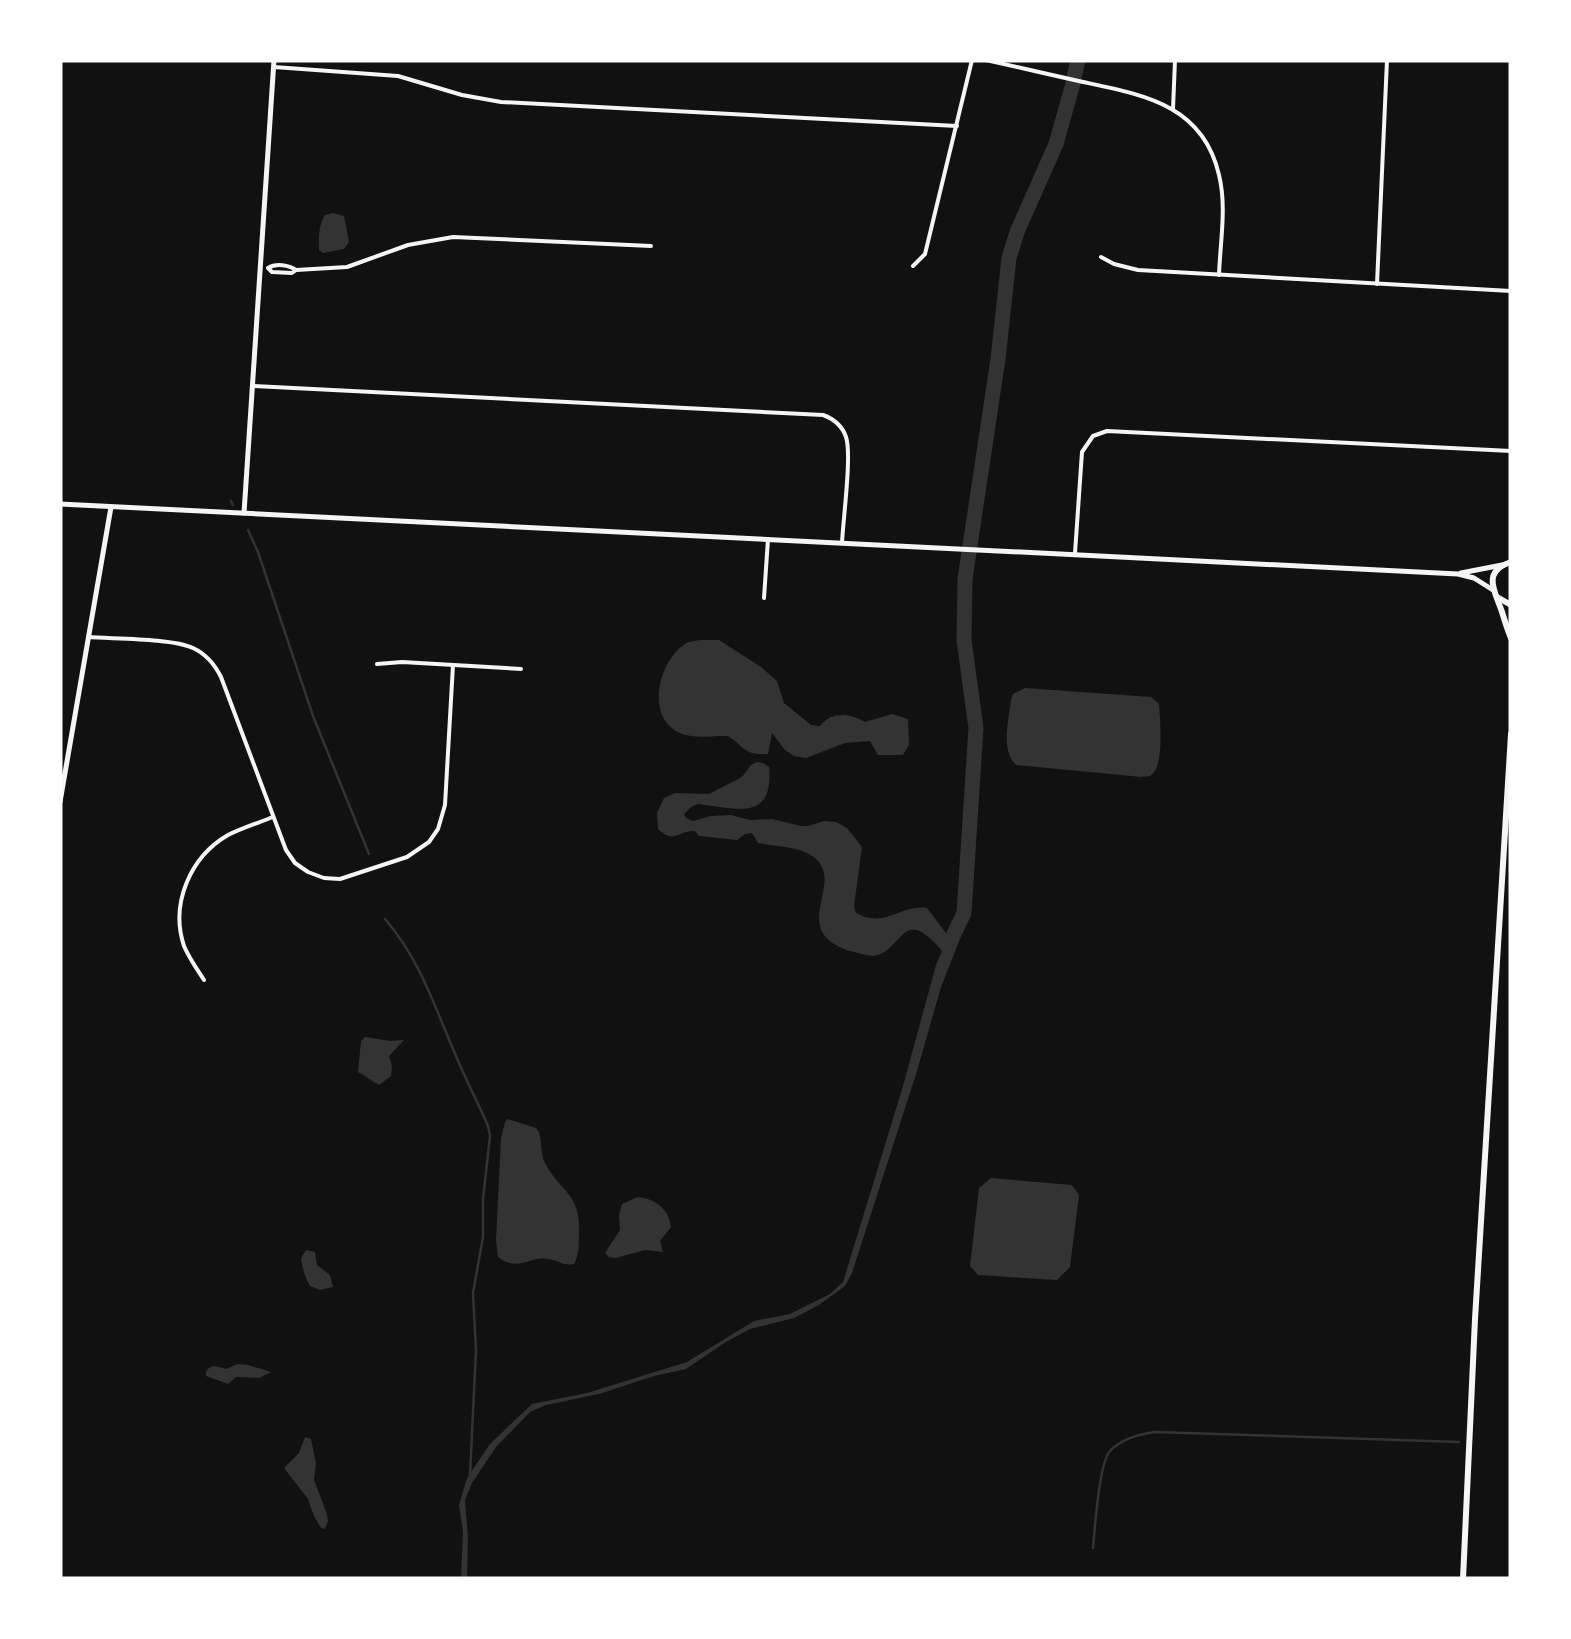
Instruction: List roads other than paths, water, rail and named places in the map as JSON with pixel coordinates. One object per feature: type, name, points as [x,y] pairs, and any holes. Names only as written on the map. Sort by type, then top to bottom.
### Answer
[{"type":"main road","points":[[1508,562],[1493,576],[1511,638]]},
{"type":"main road","points":[[1495,593],[1511,605]]},
{"type":"main road","points":[[1463,1579],[1511,734]]},
{"type":"street","points":[[913,266],[925,254],[972,60]]},
{"type":"street","points":[[986,60],[1148,97],[1173,109],[1202,137],[1220,176],[1219,275]]},
{"type":"street","points":[[1173,109],[1175,60]]},
{"type":"street","points":[[1377,284],[1387,60]]},
{"type":"street","points":[[244,513],[274,64],[398,76],[495,102],[956,126]]},
{"type":"street","points":[[260,268],[347,267],[445,238],[651,246]]},
{"type":"street","points":[[1101,258],[1138,270],[1511,291]]},
{"type":"street","points":[[252,386],[823,415],[838,423],[846,437],[842,543]]},
{"type":"street","points":[[1075,555],[1082,452],[1093,436],[1107,431],[1511,451]]},
{"type":"street","points":[[60,504],[1458,574],[1478,580],[1495,593]]},
{"type":"street","points":[[60,802],[111,506]]},
{"type":"street","points":[[764,598],[768,538]]},
{"type":"street","points":[[1458,574],[1508,562]]},
{"type":"street","points":[[88,637],[184,644],[208,658],[221,677],[290,856],[308,872],[324,878],[347,878],[406,857],[422,848],[438,830],[444,813],[453,665]]},
{"type":"street","points":[[377,664],[521,669]]},
{"type":"street","points":[[204,980],[182,936],[180,906],[186,885],[197,864],[214,845],[232,833],[273,817]]},
{"type":"waterway","points":[[954,934],[964,913],[976,728],[964,640],[965,579],[1009,258],[1056,144],[1078,60]]},
{"type":"waterway","points":[[231,501],[233,505]]},
{"type":"waterway","points":[[248,530],[313,716],[369,854]]},
{"type":"waterway","points":[[385,919],[426,984],[490,1136],[483,1237],[473,1293],[476,1350],[470,1475]]},
{"type":"waterway","points":[[1093,1548],[1106,1458],[1114,1447],[1137,1436],[1155,1432],[1459,1442]]}]
